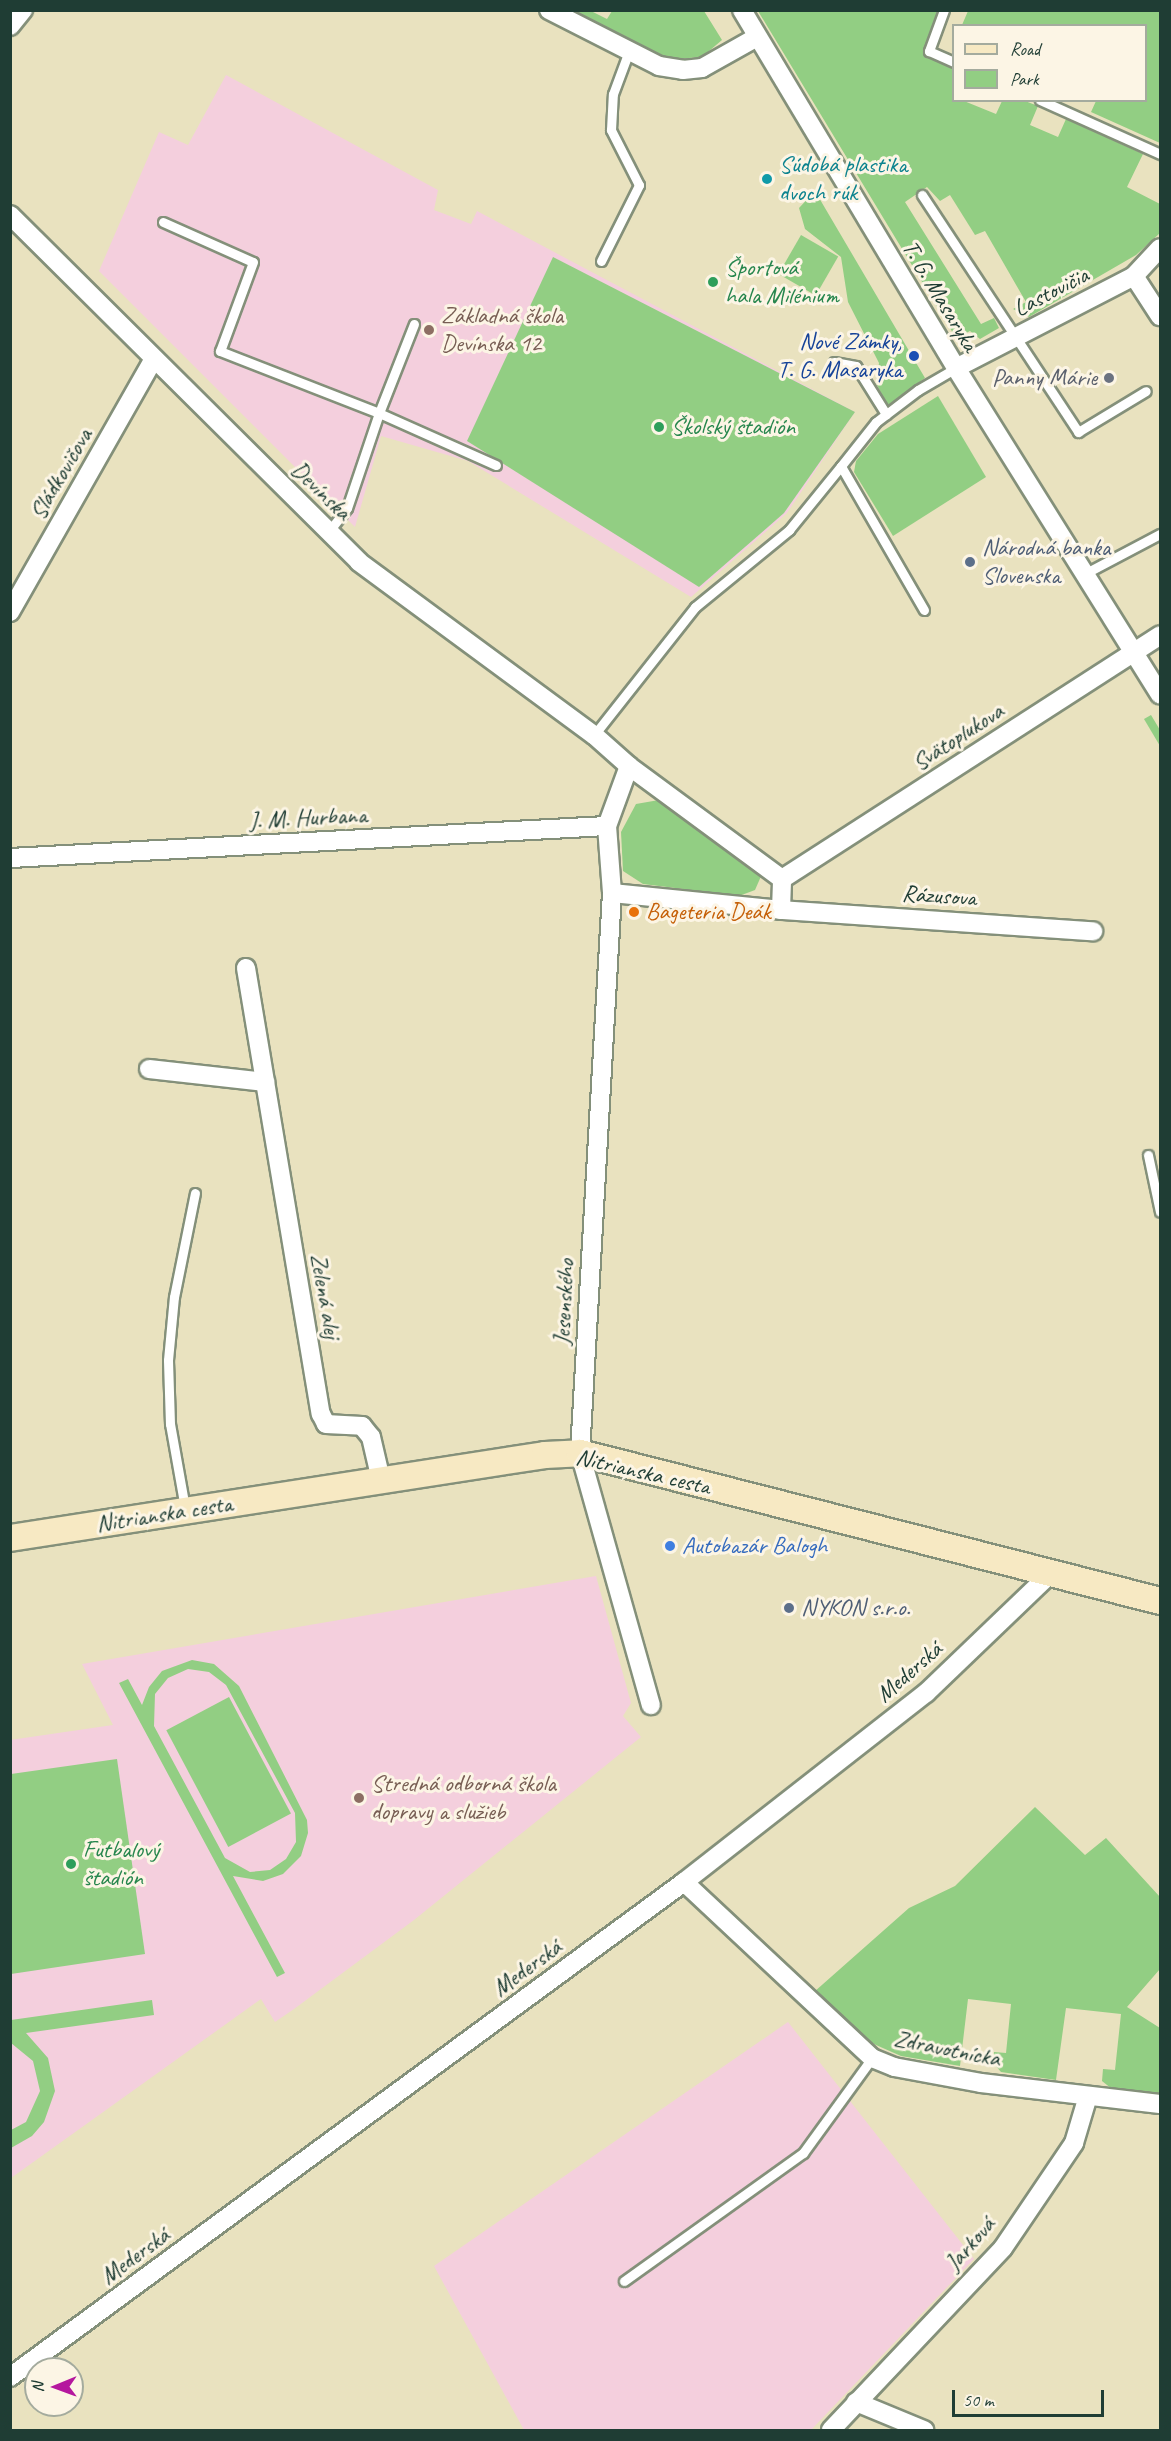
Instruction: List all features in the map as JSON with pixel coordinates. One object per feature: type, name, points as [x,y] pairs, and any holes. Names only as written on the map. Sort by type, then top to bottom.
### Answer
[{"type":"main road","name":"Nitrianska cesta","points":[[10,1538],[545,1455],[580,1453],[1161,1601]]},
{"type":"street","points":[[10,26],[23,10]]},
{"type":"street","points":[[549,10],[659,66],[683,70],[702,68],[757,37]]},
{"type":"street","name":"T. G. Masaryka","points":[[742,10],[956,368],[1161,693]]},
{"type":"street","name":"Devínska","points":[[10,215],[358,562],[594,735],[629,766],[782,879]]},
{"type":"street","name":"Lastovičia","points":[[956,368],[1134,276],[1159,252]]},
{"type":"street","points":[[1134,276],[1161,316]]},
{"type":"street","name":"Sládkovičova","points":[[10,612],[153,360]]},
{"type":"street","name":"Svätoplukova","points":[[782,879],[1161,635]]},
{"type":"street","points":[[607,826],[629,766]]},
{"type":"street","name":"J. M. Hurbana","points":[[10,858],[607,826]]},
{"type":"street","name":"Jesenského","points":[[607,826],[612,893],[580,1453],[651,1705]]},
{"type":"street","points":[[781,909],[782,879]]},
{"type":"street","name":"Rázusova","points":[[612,893],[781,909],[1093,931]]},
{"type":"street","name":"Zelená alej","points":[[246,968],[321,1414],[326,1424],[362,1426],[371,1437],[381,1480]]},
{"type":"street","points":[[149,1070],[265,1082]]},
{"type":"street","name":"Mederská","points":[[10,2377],[684,1882],[926,1693],[1052,1573]]},
{"type":"street","name":"Zdravotnícka","points":[[684,1882],[872,2058],[894,2067],[981,2083],[1161,2104]]},
{"type":"street","name":"Jarková","points":[[831,2430],[1003,2248],[1074,2143],[1088,2096]]},
{"type":"street","points":[[856,2402],[924,2430]]},
{"type":"lane","points":[[944,10],[929,51],[952,61]]},
{"type":"lane","points":[[601,261],[639,184],[611,130],[613,93],[629,51]]},
{"type":"lane","points":[[1044,102],[1161,154]]},
{"type":"lane","points":[[922,195],[1018,336],[1078,432],[1146,391]]},
{"type":"lane","points":[[163,222],[253,262],[220,351],[379,413],[496,465]]},
{"type":"lane","points":[[328,532],[347,508],[379,413],[414,324]]},
{"type":"lane","points":[[834,362],[856,366],[886,414]]},
{"type":"lane","points":[[594,735],[695,607],[789,530],[840,466],[886,414],[918,390],[956,368]]},
{"type":"lane","points":[[840,466],[924,610]]},
{"type":"lane","points":[[1086,573],[1161,534]]},
{"type":"lane","points":[[1148,1155],[1161,1212]]},
{"type":"lane","points":[[186,1510],[170,1424],[168,1360],[174,1297],[195,1193]]},
{"type":"lane","points":[[624,2281],[803,2153],[872,2058]]},
{"type":"shaded area","name":"Základná škola Devínska 12","points":[[226,75],[438,190],[434,210],[471,224],[477,211],[855,412],[787,513],[691,597],[468,461],[381,436],[355,527],[99,271],[159,132],[188,145]]},
{"type":"shaded area","name":"Stredná odborná škola dopravy a služieb","points":[[596,1576],[631,1703],[623,1716],[641,1737],[414,1920],[294,2009],[275,2022],[261,1999],[11,2178],[10,1740],[113,1725],[82,1664]]},
{"type":"shaded area","points":[[788,2022],[974,2259],[811,2430],[524,2430],[434,2266]]},
{"type":"green space","points":[[563,11],[591,11],[607,19],[612,11],[704,11],[722,40],[702,57],[663,60]]},
{"type":"green space","points":[[758,11],[940,11],[923,53],[952,68],[952,102],[966,102],[996,114],[1002,102],[1028,102],[1038,106],[1030,125],[1058,137],[1066,119],[1143,154],[1127,187],[1160,204],[1160,233],[1136,255],[1029,317],[1013,309],[1026,302],[985,231],[975,235],[950,195],[940,201],[927,187],[905,202],[981,324],[994,318],[999,328],[980,339],[970,331],[956,338]]},
{"type":"green space","points":[[968,11],[1160,12],[1160,143],[1091,112],[1096,102],[1147,102],[1147,24],[962,24]]},
{"type":"green space","points":[[815,191],[925,378],[887,406],[876,383],[879,363],[848,302],[841,257],[805,229],[799,208]]},
{"type":"green space","points":[[801,235],[838,256],[816,295],[778,274]]},
{"type":"green space","name":"Školský štadión","points":[[553,257],[855,412],[784,513],[699,587],[467,441]]},
{"type":"green space","points":[[938,396],[986,477],[893,536],[854,472],[856,461],[878,434]]},
{"type":"green space","points":[[1151,715],[1160,730],[1160,746],[1144,719]]},
{"type":"green space","points":[[659,800],[762,874],[755,890],[739,896],[643,884],[623,871],[621,832],[636,804]]},
{"type":"green space","points":[[192,1660],[214,1664],[239,1686],[307,1820],[308,1833],[301,1856],[283,1874],[263,1881],[233,1876],[285,1973],[277,1977],[119,1683],[128,1679],[142,1705],[149,1687],[162,1671]],"holes":[[[188,1669],[209,1672],[226,1685],[295,1813],[296,1842],[286,1859],[270,1870],[250,1872],[225,1858],[154,1726],[155,1694],[168,1678]]]},
{"type":"green space","points":[[229,1697],[291,1814],[228,1847],[166,1730]]},
{"type":"green space","name":"Futbalový štadión","points":[[117,1759],[145,1954],[11,1974],[11,1774]]},
{"type":"green space","points":[[1035,1807],[1085,1855],[1106,1838],[1160,1897],[1160,1969],[1127,2007],[1160,2028],[1160,2096],[1112,2089],[1102,2081],[1103,2069],[1115,2070],[1121,2014],[1066,2008],[1056,2080],[1001,2072],[994,2064],[994,2052],[1006,2053],[1011,2004],[968,1999],[960,2066],[901,2056],[876,2045],[862,2037],[814,1992],[909,1908],[955,1886]]},
{"type":"green space","points":[[152,2000],[154,2015],[26,2033],[48,2058],[55,2091],[44,2122],[32,2136],[11,2148],[11,2130],[26,2122],[40,2091],[33,2061],[11,2043],[11,2020]]},
{"type":"place","name":"Súdobá plastika dvoch rúk","points":[[767,179]]},
{"type":"place","name":"Športová hala Milénium","points":[[713,282]]},
{"type":"place","name":"Základná škola Devínska 12","points":[[429,330]]},
{"type":"place","name":"Nové Zámky, T. G. Masaryka","points":[[914,356]]},
{"type":"place","name":"Panny Márie","points":[[1109,378]]},
{"type":"place","name":"Školský štadión","points":[[659,427]]},
{"type":"place","name":"Národná banka Slovenska","points":[[970,562]]},
{"type":"place","name":"Bageteria Deák","points":[[634,912]]},
{"type":"place","name":"Autobazár Balogh","points":[[670,1546]]},
{"type":"place","name":"NYKON s.r.o.","points":[[789,1608]]},
{"type":"place","name":"Stredná odborná škola dopravy a služieb","points":[[359,1798]]},
{"type":"place","name":"Futbalový štadión","points":[[71,1864]]}]
